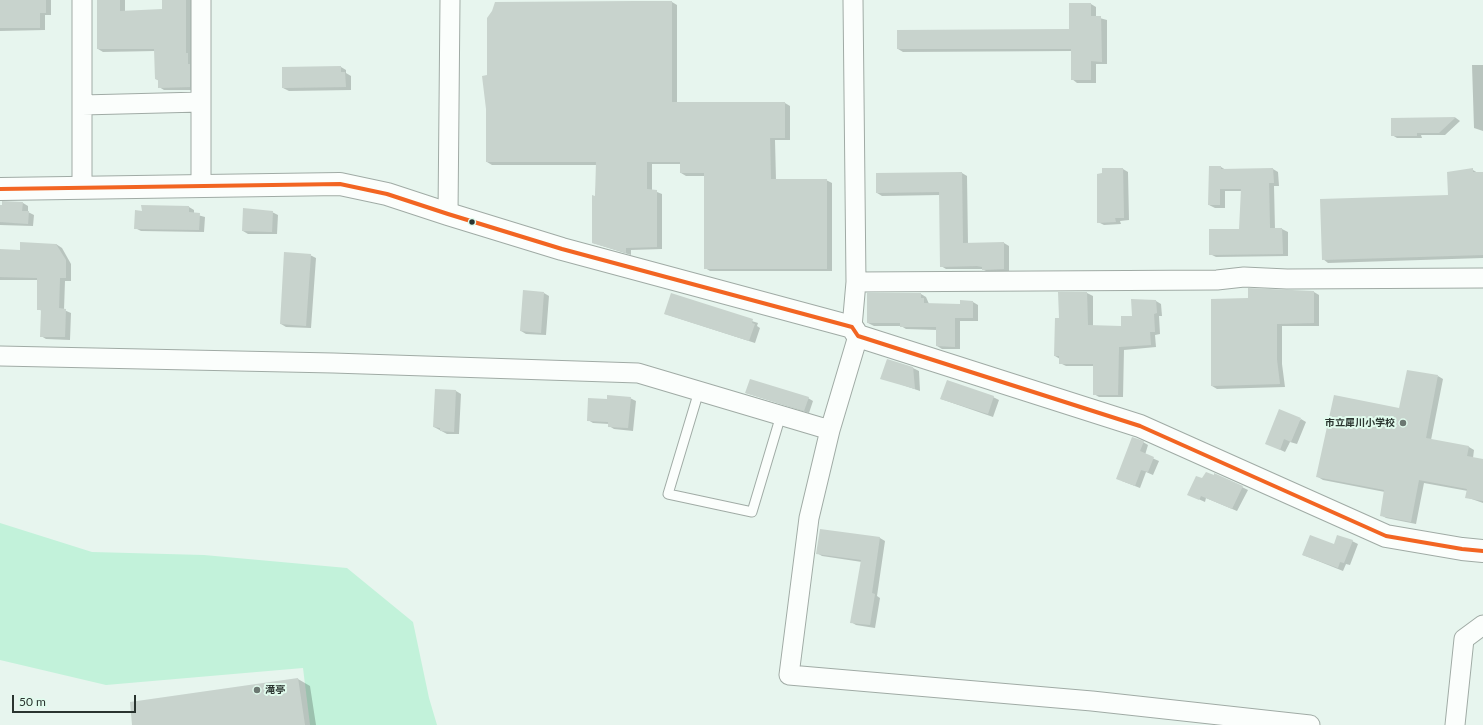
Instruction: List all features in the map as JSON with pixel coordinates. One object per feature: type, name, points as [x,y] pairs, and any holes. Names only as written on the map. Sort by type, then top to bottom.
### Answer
[{"type":"main road","points":[[0,189],[340,184],[386,194],[562,249],[855,332],[1140,426],[1386,536],[1462,549],[1483,551]]},
{"type":"street","points":[[82,0],[82,188]]},
{"type":"street","points":[[201,0],[201,186]]},
{"type":"street","points":[[448,214],[450,0]]},
{"type":"street","points":[[854,0],[855,332],[809,518],[789,675],[1092,701],[1310,725]]},
{"type":"street","points":[[82,105],[201,102]]},
{"type":"street","points":[[856,282],[1203,280],[1244,277],[1287,279],[1483,278]]},
{"type":"street","points":[[0,356],[333,363],[638,373],[830,430]]},
{"type":"street","points":[[1455,725],[1464,639],[1483,625]]},
{"type":"lane","points":[[699,391],[668,494],[752,512],[781,416]]},
{"type":"green space","points":[[0,523],[92,552],[204,555],[347,568],[413,622],[429,698],[437,725],[310,725],[303,668],[106,685],[0,660]]},
{"type":"building","points":[[0,0],[46,0],[46,13],[40,13],[40,28],[0,28]]},
{"type":"building","points":[[97,0],[120,0],[120,11],[162,9],[162,0],[186,0],[186,53],[188,53],[188,64],[190,64],[190,87],[158,88],[158,80],[155,79],[154,49],[97,49]]},
{"type":"building","points":[[672,1],[672,102],[785,102],[785,138],[770,138],[771,179],[827,179],[827,269],[704,269],[704,173],[680,173],[680,162],[647,162],[647,189],[657,190],[657,247],[626,248],[626,253],[592,243],[592,195],[595,196],[596,162],[486,162],[486,109],[482,76],[487,75],[487,18],[492,11],[495,2]]},
{"type":"building","points":[[1069,3],[1091,3],[1091,16],[1101,16],[1102,62],[1091,61],[1091,80],[1071,80],[1071,49],[897,49],[897,30],[1069,29]]},
{"type":"building","points":[[341,66],[341,72],[345,72],[346,87],[282,88],[282,67]]},
{"type":"building","points":[[1456,117],[1439,133],[1417,133],[1417,136],[1391,136],[1391,118]]},
{"type":"building","points":[[1209,166],[1221,166],[1221,169],[1273,168],[1274,183],[1269,183],[1270,228],[1282,228],[1283,254],[1209,255],[1209,229],[1239,229],[1241,189],[1220,189],[1220,205],[1208,205]]},
{"type":"building","points":[[1102,168],[1123,168],[1124,218],[1115,218],[1116,222],[1097,223],[1097,174],[1102,173]]},
{"type":"building","points":[[1473,168],[1473,172],[1483,172],[1483,255],[1322,260],[1320,199],[1448,195],[1447,172]]},
{"type":"building","points":[[962,172],[963,243],[1004,242],[1004,269],[982,270],[982,267],[977,266],[940,267],[939,192],[876,193],[876,173]]},
{"type":"building","points":[[2,201],[23,202],[22,211],[29,211],[28,224],[0,222],[0,205],[2,205]]},
{"type":"building","points":[[141,205],[189,206],[189,212],[200,213],[199,230],[134,229],[135,210],[142,211]]},
{"type":"building","points":[[243,208],[273,211],[272,232],[242,231]]},
{"type":"building","points":[[20,242],[56,244],[66,260],[66,278],[60,278],[59,308],[66,309],[65,337],[40,337],[41,310],[37,310],[37,278],[0,277],[0,249],[20,250]]},
{"type":"building","points":[[284,252],[311,254],[306,326],[280,324]]},
{"type":"building","points":[[1248,288],[1314,291],[1314,323],[1277,324],[1277,360],[1280,384],[1211,386],[1211,299],[1248,298]]},
{"type":"building","points":[[523,290],[544,292],[541,333],[520,331]]},
{"type":"building","points":[[1058,292],[1087,292],[1088,325],[1121,326],[1121,316],[1132,316],[1131,299],[1156,300],[1157,313],[1154,314],[1155,332],[1150,332],[1151,345],[1119,347],[1118,395],[1093,395],[1093,364],[1059,364],[1059,356],[1054,356],[1055,318],[1059,318]]},
{"type":"building","points":[[671,293],[753,319],[752,323],[755,324],[749,341],[664,314]]},
{"type":"building","points":[[867,293],[921,293],[921,298],[924,298],[924,303],[960,304],[960,300],[973,301],[973,318],[955,318],[955,347],[936,346],[936,327],[900,327],[900,323],[867,323]]},
{"type":"building","points":[[887,359],[913,367],[915,389],[880,379]]},
{"type":"building","points":[[1407,370],[1438,375],[1426,438],[1469,446],[1467,456],[1483,459],[1483,501],[1465,498],[1467,489],[1419,480],[1411,522],[1380,516],[1384,490],[1316,477],[1334,395],[1399,408]]},
{"type":"building","points":[[750,379],[809,397],[804,411],[745,393]]},
{"type":"building","points":[[947,380],[994,396],[988,414],[940,399]]},
{"type":"building","points":[[435,389],[456,390],[454,432],[440,431],[440,428],[433,427]]},
{"type":"building","points":[[607,395],[631,397],[628,428],[608,427],[608,422],[587,421],[588,398],[607,399]]},
{"type":"building","points":[[1279,409],[1301,418],[1291,442],[1284,439],[1280,450],[1265,444]]},
{"type":"building","points":[[1132,437],[1144,441],[1140,451],[1154,457],[1148,472],[1141,470],[1135,486],[1116,479]]},
{"type":"building","points":[[1206,472],[1214,475],[1214,473],[1243,486],[1232,509],[1201,496],[1199,500],[1187,495],[1196,476],[1202,478]]},
{"type":"building","points":[[820,529],[880,537],[872,593],[875,594],[870,625],[850,623],[861,560],[816,554]]},
{"type":"building","points":[[1310,535],[1334,544],[1337,535],[1353,540],[1344,563],[1340,562],[1338,568],[1302,555]]},
{"type":"building","name":"滝亭","points":[[298,678],[305,725],[132,725],[130,702]]},
{"type":"transit line","points":[[0,189],[340,184],[387,194],[562,249],[852,327],[858,336],[1140,426],[1386,536],[1462,549],[1483,551]]},
{"type":"place","name":"市立犀川小学校","points":[[1403,423]]},
{"type":"place","name":"滝亭","points":[[257,690]]}]
